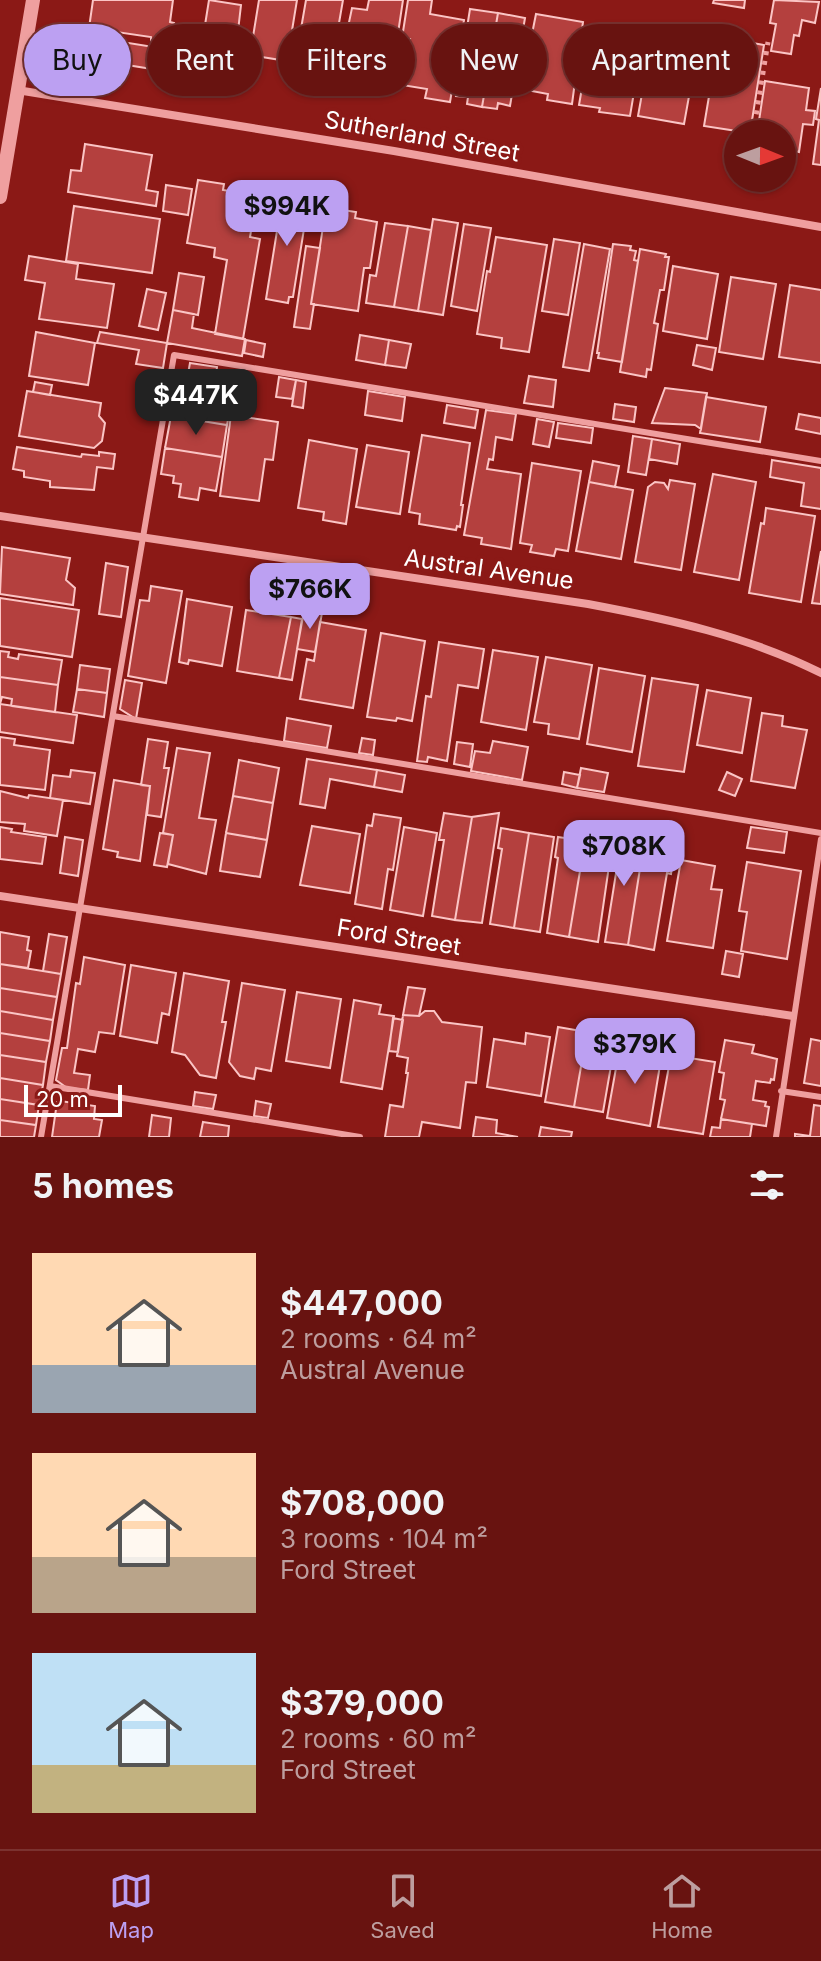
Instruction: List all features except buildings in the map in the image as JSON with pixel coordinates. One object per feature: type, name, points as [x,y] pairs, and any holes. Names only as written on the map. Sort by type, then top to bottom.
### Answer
[{"type":"street","points":[[0,197],[33,0]]},
{"type":"street","name":"Sutherland Street","points":[[16,90],[394,151],[821,227]]},
{"type":"street","name":"Austral Avenue","points":[[0,516],[588,604],[665,619],[755,645],[821,673]]},
{"type":"street","name":"Ford Street","points":[[0,896],[793,1016]]},
{"type":"lane","points":[[41,1137],[174,355],[821,461]]},
{"type":"lane","points":[[113,716],[821,833]]},
{"type":"lane","points":[[776,1137],[821,839]]},
{"type":"lane","points":[[50,1086],[360,1137]]},
{"type":"lane","points":[[781,1091],[821,1097]]},
{"type":"path","points":[[755,120],[768,42]]}]
